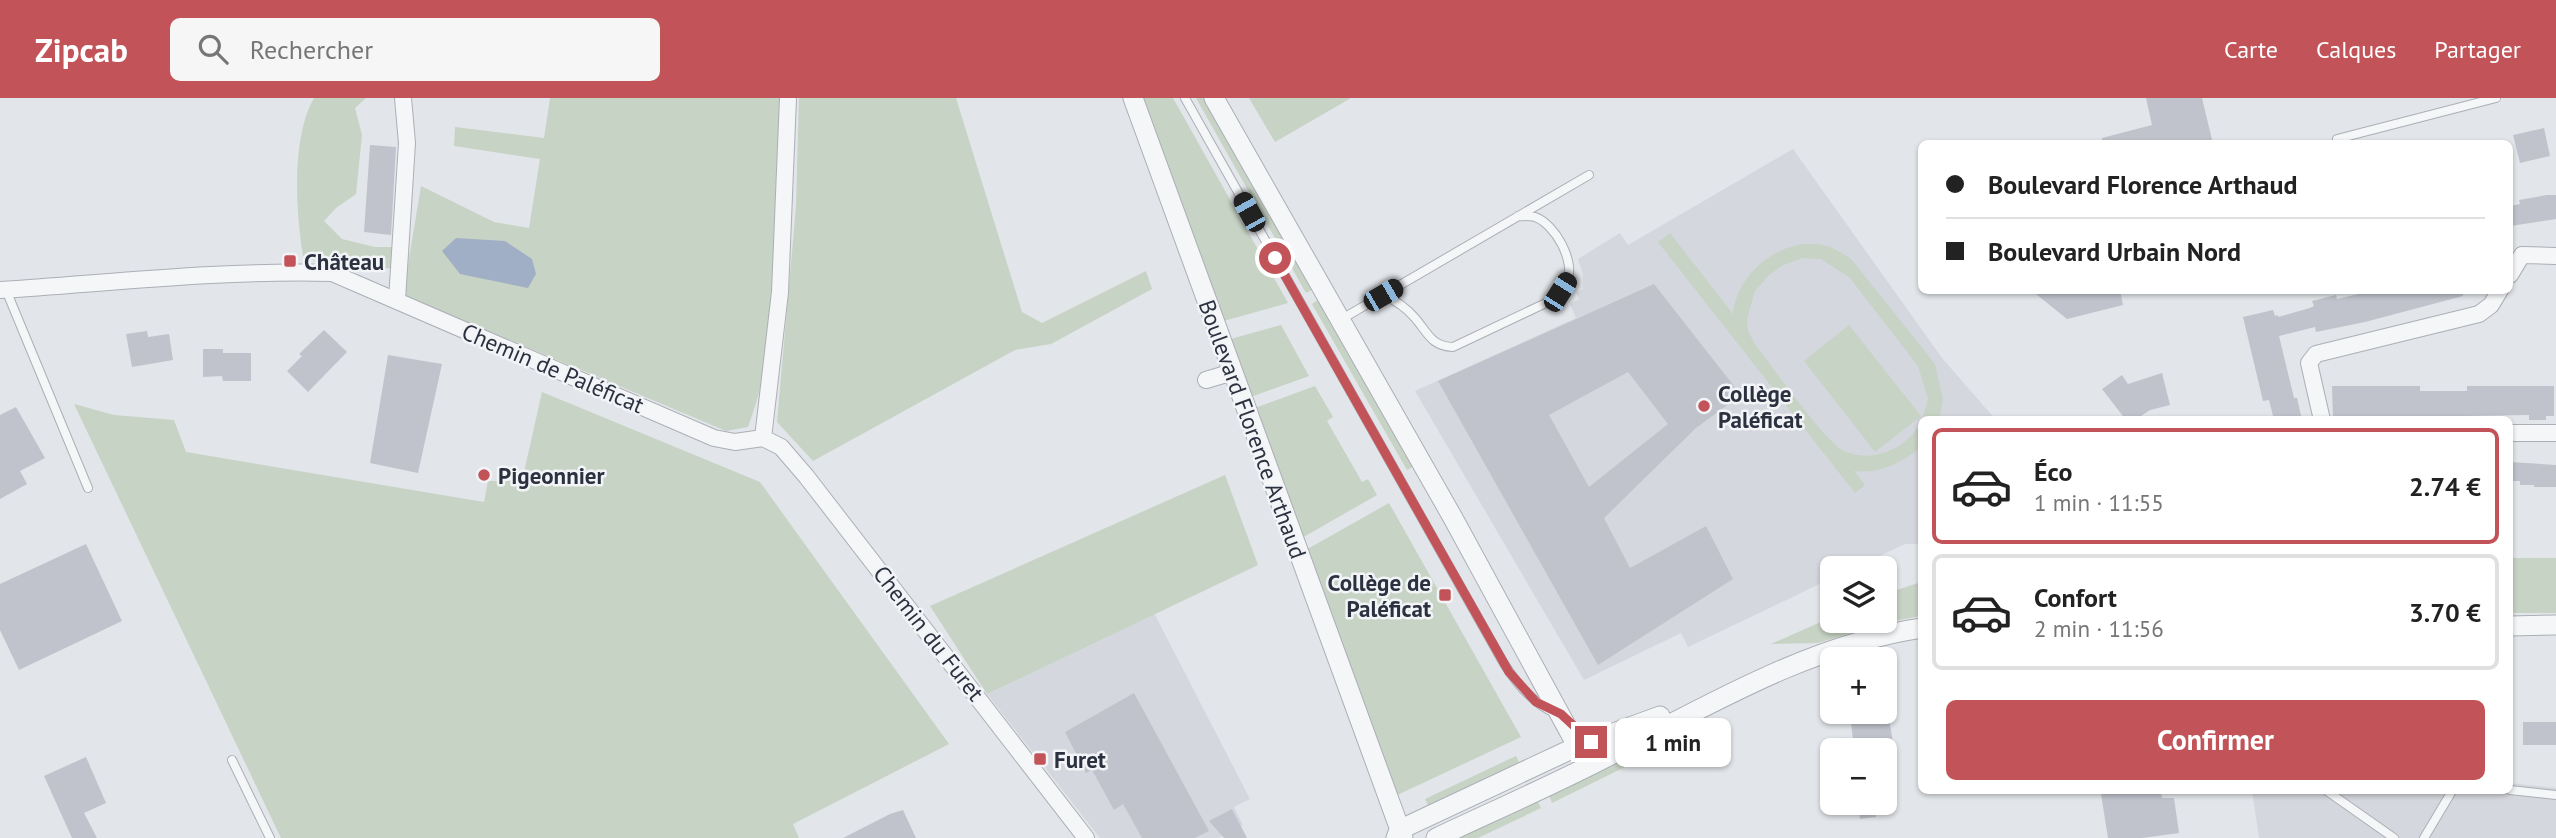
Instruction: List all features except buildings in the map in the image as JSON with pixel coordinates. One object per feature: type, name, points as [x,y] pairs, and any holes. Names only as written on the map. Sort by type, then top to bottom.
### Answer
[{"type":"street","points":[[397,300],[407,143],[404,98]]},
{"type":"street","points":[[764,438],[780,292],[788,98]]},
{"type":"street","name":"Boulevard Florence Arthaud","points":[[1133,98],[1400,835]]},
{"type":"street","points":[[1214,98],[1561,714],[1585,744],[1588,766]]},
{"type":"street","points":[[2513,270],[2522,255],[2556,256]]},
{"type":"street","name":"Chemin de Paléficat","points":[[3,290],[286,272],[332,273],[714,438],[735,442],[764,438]]},
{"type":"street","points":[[2321,416],[2309,363],[2316,354],[2479,314],[2491,305],[2498,294]]},
{"type":"street","points":[[1206,380],[1233,372]]},
{"type":"street","points":[[2513,433],[2556,433]]},
{"type":"street","name":"Chemin du Furet","points":[[764,438],[781,447],[806,476],[1086,838]]},
{"type":"street","points":[[2513,626],[2556,625]]},
{"type":"street","points":[[1400,835],[1585,744],[1876,638],[1918,629]]},
{"type":"street","points":[[1436,838],[1607,757],[1744,687]]},
{"type":"lane","points":[[1185,98],[1503,662],[1516,682],[1536,702],[1561,714]]},
{"type":"lane","points":[[2337,140],[2496,98]]},
{"type":"lane","points":[[1340,320],[1589,175]]},
{"type":"lane","points":[[1383,295],[1408,311],[1440,346],[1453,347],[1548,302],[1560,292],[1568,280],[1569,266],[1563,250],[1545,223],[1534,217],[1518,216]]},
{"type":"lane","name":"Chemin de Paléficat","points":[[3,290],[88,488]]},
{"type":"lane","points":[[1585,744],[1607,757]]},
{"type":"lane","points":[[232,760],[270,838]]},
{"type":"lane","points":[[2513,790],[2556,795]]},
{"type":"lane","points":[[2331,794],[2394,838]]},
{"type":"lane","points":[[2424,838],[2450,794]]},
{"type":"shaded area","name":"Collège Paléficat","points":[[1793,149],[1942,358],[1993,416],[1918,416],[1918,544],[1905,544],[1880,556],[1820,556],[1820,584],[1688,647],[1681,633],[1584,680],[1415,391],[1576,318],[1570,304],[1579,299],[1576,293],[1583,289],[1583,275],[1578,259],[1620,233],[1628,245]]},
{"type":"shaded area","points":[[1154,613],[1250,799],[1234,807],[1243,825],[1219,838],[1100,838],[987,694]]},
{"type":"shaded area","points":[[2513,783],[2556,788],[2556,838],[2259,838],[2252,794],[2513,794]]},
{"type":"green space","points":[[314,98],[366,98],[355,108],[362,135],[356,194],[336,208],[324,221],[342,239],[375,247],[394,247],[392,268],[342,271],[303,256],[297,176],[302,133]]},
{"type":"green space","points":[[550,98],[783,98],[775,306],[760,388],[748,427],[726,431],[403,295],[421,186],[494,222],[529,228],[540,159],[454,146],[455,127],[544,138]]},
{"type":"green space","points":[[799,98],[956,98],[1022,312],[1042,323],[1146,271],[1152,289],[1051,344],[1015,350],[813,461],[777,422],[796,207]]},
{"type":"green space","points":[[1140,98],[1173,98],[1288,303],[1220,322]]},
{"type":"green space","points":[[1196,98],[1208,98],[1315,288],[1306,293]]},
{"type":"green space","points":[[1249,98],[1351,98],[1275,142]]},
{"type":"green space","points":[[1670,233],[1733,314],[1736,300],[1750,274],[1774,254],[1802,244],[1817,244],[1835,249],[1851,259],[1935,364],[1943,399],[1940,416],[1923,416],[1928,399],[1918,366],[1849,277],[1821,259],[1803,258],[1783,265],[1768,276],[1755,291],[1747,319],[1748,331],[1811,418],[1844,451],[1865,456],[1886,452],[1907,440],[1918,426],[1918,449],[1882,469],[1854,471],[1865,485],[1855,493],[1658,242]]},
{"type":"green space","points":[[1321,298],[1416,465],[1407,470],[1312,304]]},
{"type":"green space","points":[[1281,325],[1309,376],[1248,398],[1227,340]]},
{"type":"green space","points":[[1849,325],[1921,416],[1875,452],[1804,361]]},
{"type":"green space","points":[[1315,386],[1333,417],[1327,421],[1362,482],[1368,479],[1377,495],[1300,539],[1252,409]]},
{"type":"green space","points":[[542,392],[760,482],[949,744],[793,824],[799,838],[281,838],[74,404],[114,415],[174,420],[186,452],[484,502],[488,481],[522,481]]},
{"type":"green space","points":[[1225,475],[1258,565],[987,694],[930,606]]},
{"type":"green space","points":[[1389,503],[1521,737],[1393,797],[1304,551]]},
{"type":"green space","points":[[2513,558],[2556,558],[2556,613],[2513,613]]},
{"type":"green space","points":[[1918,583],[1918,617],[1897,620],[1897,590]]},
{"type":"green space","points":[[1820,622],[1820,633],[1852,633],[1818,643],[1771,644]]},
{"type":"green space","points":[[1516,756],[1520,764],[1429,807],[1425,799]]},
{"type":"green space","points":[[1627,757],[1631,764],[1552,803],[1549,795]]},
{"type":"green space","points":[[1537,800],[1541,808],[1478,838],[1458,838]]},
{"type":"water","points":[[456,238],[505,241],[532,259],[536,274],[528,288],[460,274],[442,251]]},
{"type":"place","name":"Château","points":[[290,261]]},
{"type":"place","name":"Collège Paléficat","points":[[1704,406]]},
{"type":"place","name":"Pigeonnier","points":[[484,475]]},
{"type":"place","name":"Collège de Paléficat","points":[[1445,595]]},
{"type":"place","name":"Furet","points":[[1040,759]]},
{"type":"route","points":[[1275,258],[1509,672],[1536,702],[1553,713],[1561,714],[1591,742]]}]
